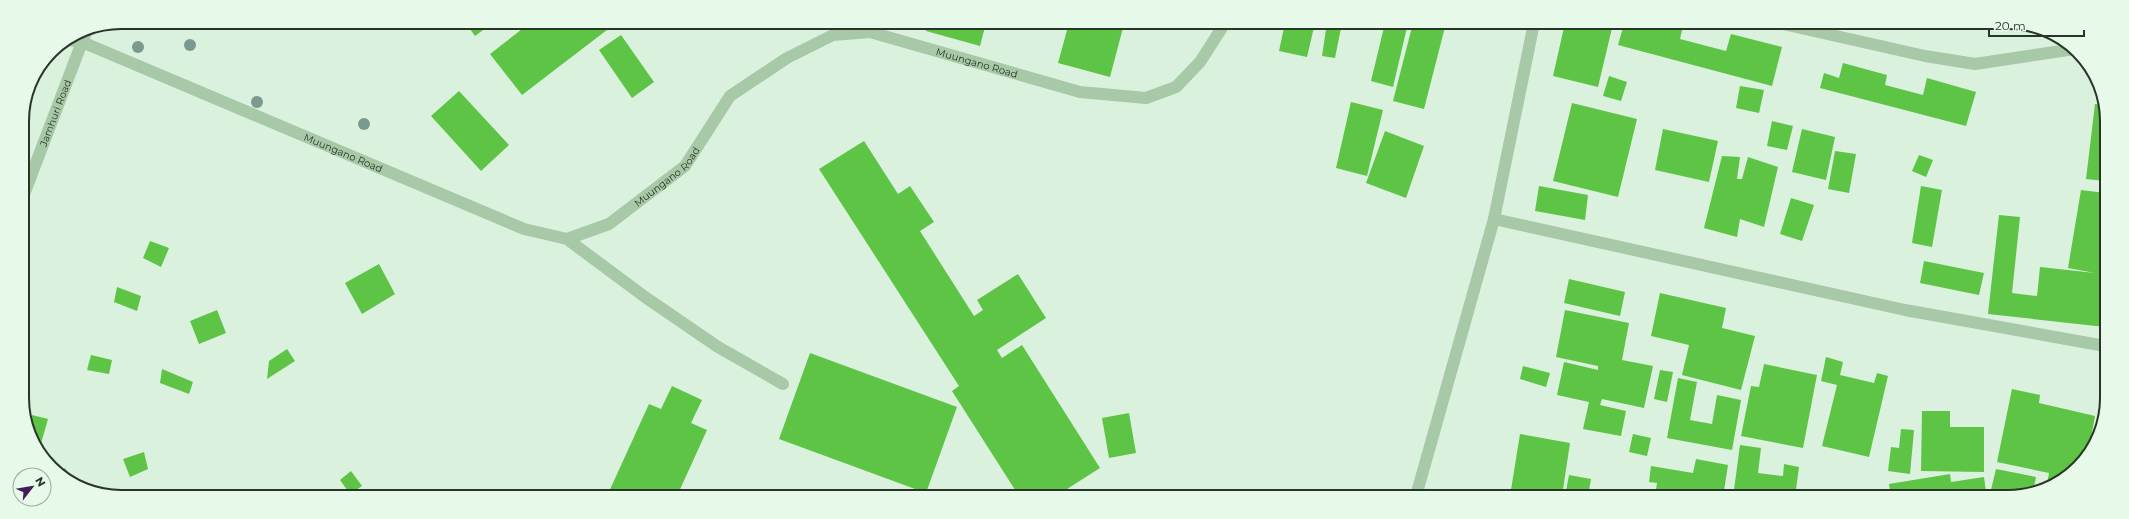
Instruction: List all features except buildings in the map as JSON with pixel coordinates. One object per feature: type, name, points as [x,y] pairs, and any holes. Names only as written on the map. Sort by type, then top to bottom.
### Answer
[{"type":"street","name":"Muungano Road","points":[[75,41],[82,42],[524,229],[567,239],[609,224],[685,166],[730,96],[787,58],[833,35],[870,32],[1080,92],[1146,98],[1176,87],[1200,62],[1221,29]]},
{"type":"street","points":[[1418,490],[1494,219],[1533,29]]},
{"type":"street","points":[[1805,29],[1926,56],[1975,64],[2066,50]]},
{"type":"street","name":"Jamhuri Road","points":[[29,181],[84,37]]},
{"type":"street","points":[[1494,219],[1897,308],[2100,345]]},
{"type":"street","points":[[567,239],[645,297],[718,347],[784,384]]}]
